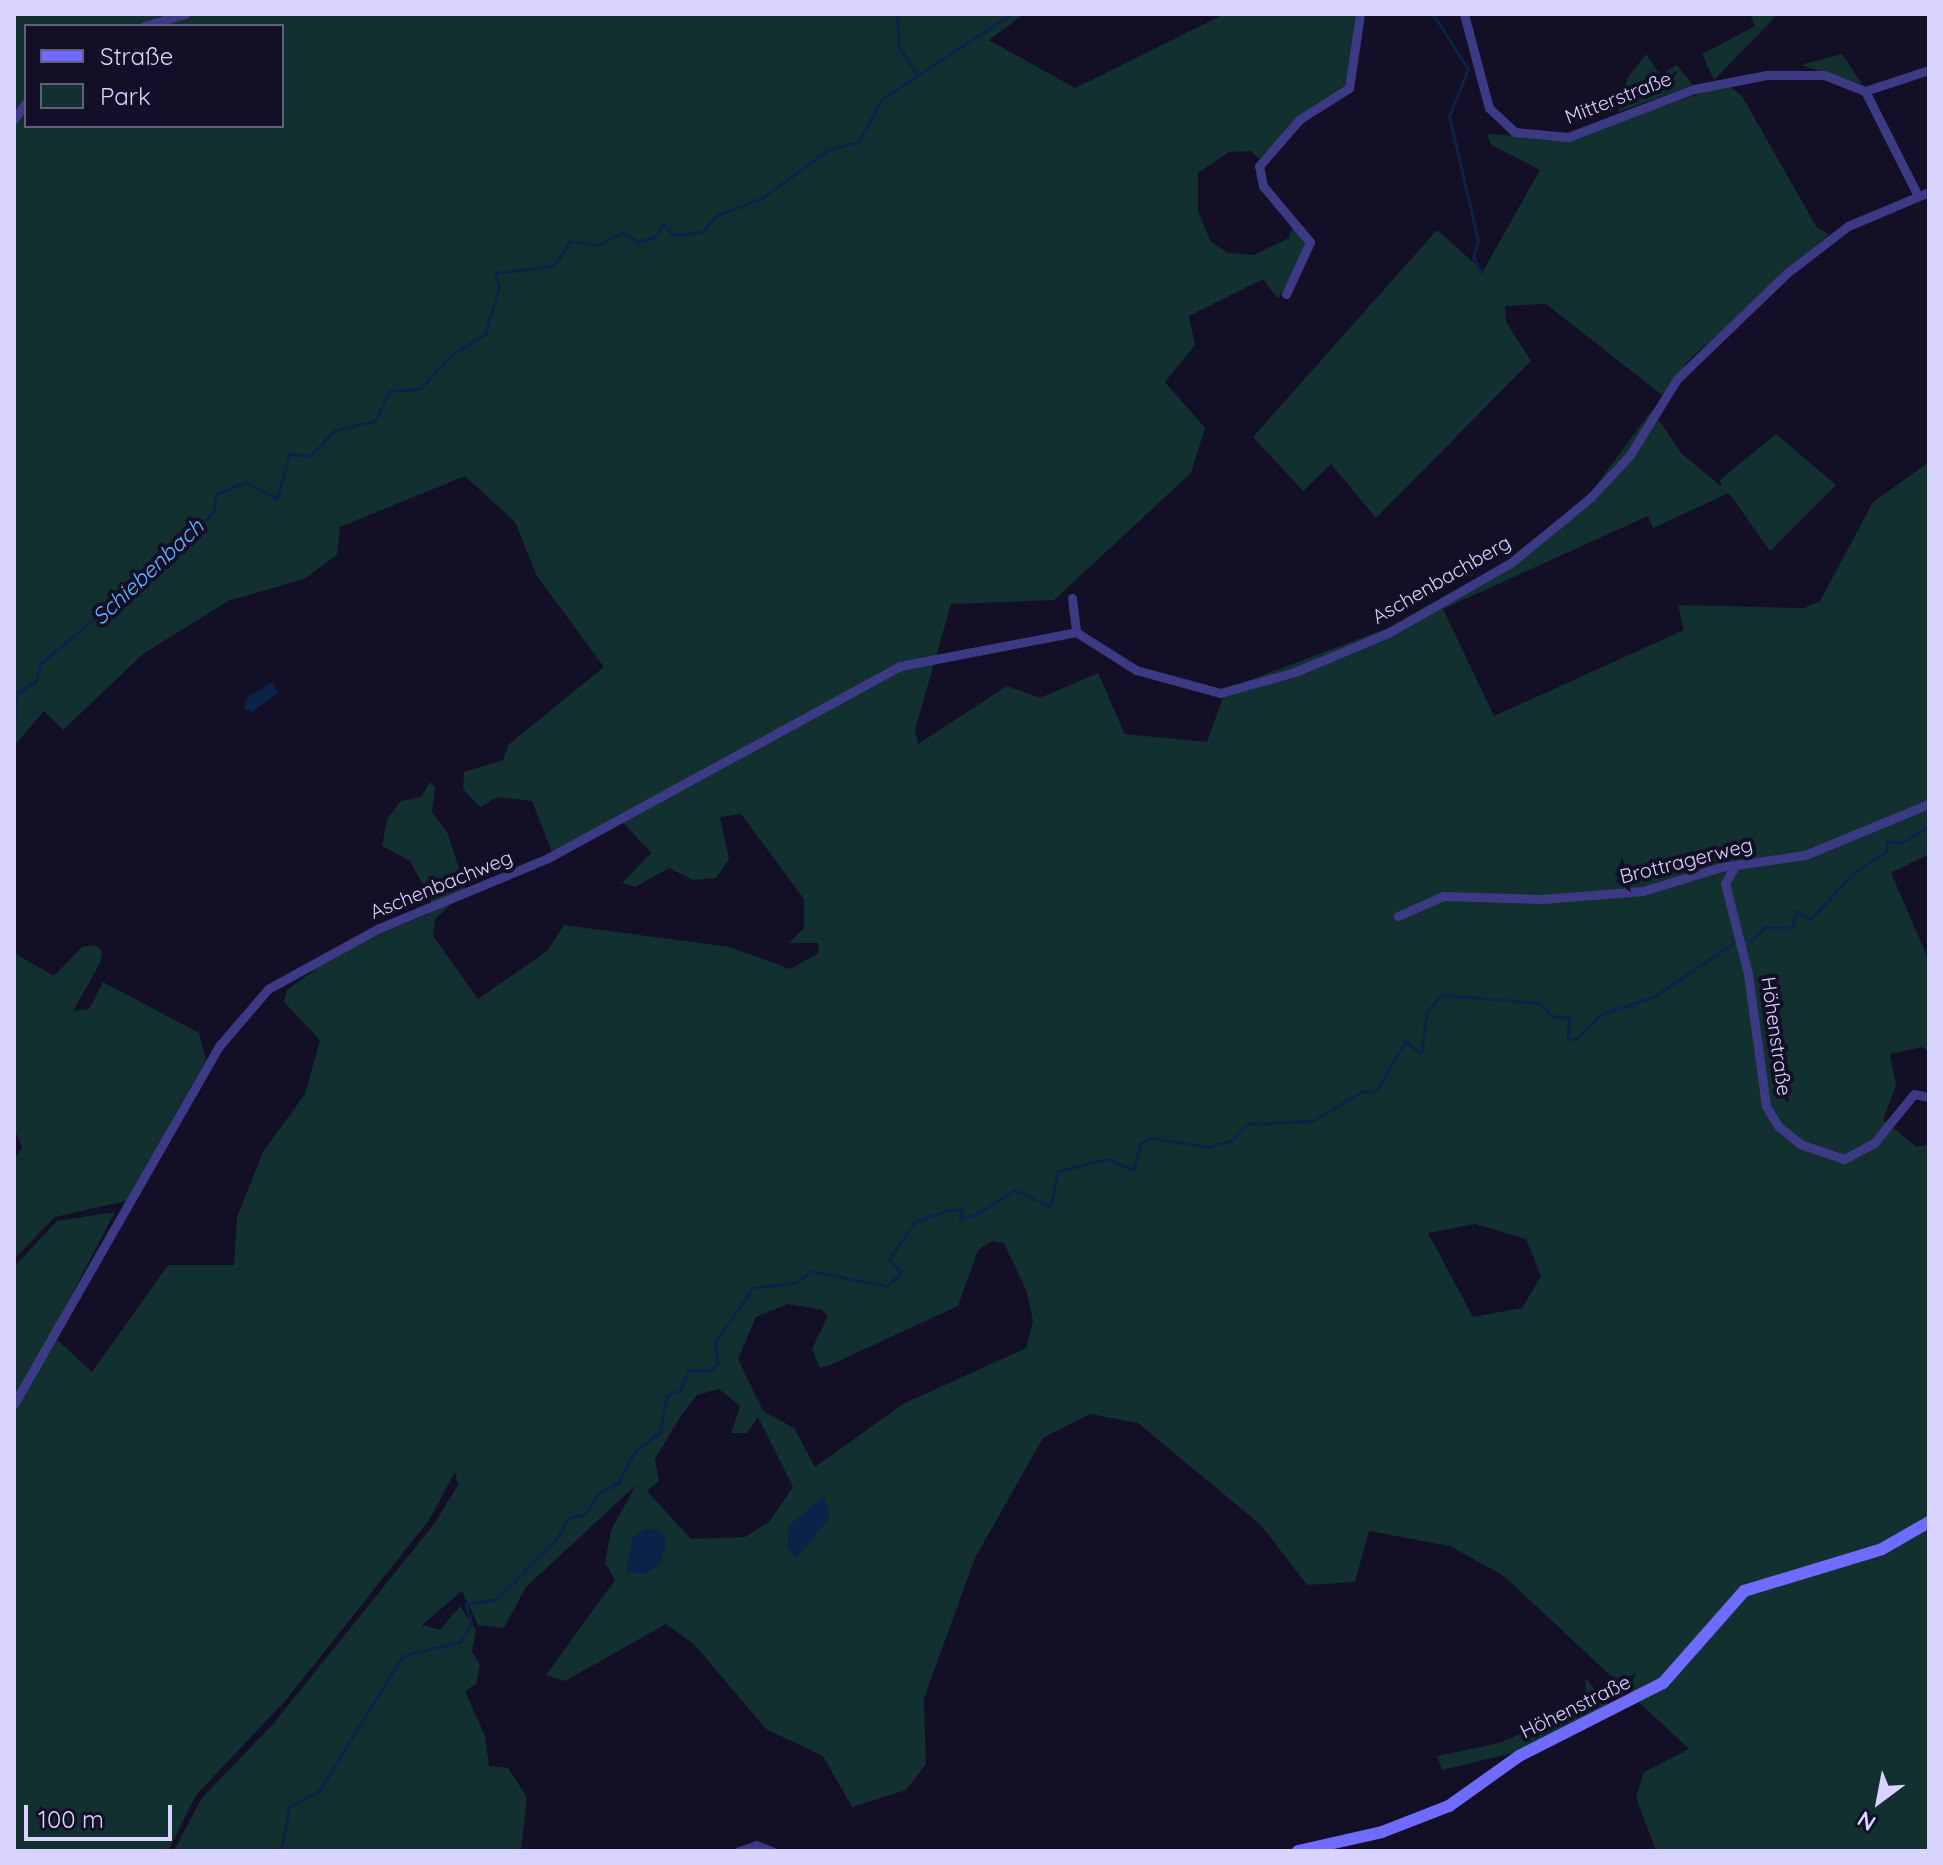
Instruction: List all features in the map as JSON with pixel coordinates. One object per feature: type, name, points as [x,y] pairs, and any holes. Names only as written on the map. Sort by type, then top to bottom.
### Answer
[{"type":"street","points":[[151,24],[185,14]]},
{"type":"street","points":[[1286,294],[1310,242],[1263,186],[1259,166],[1306,114],[1349,88],[1360,14]]},
{"type":"street","name":"Mitterstraße","points":[[1464,14],[1494,117],[1537,139],[1568,137],[1682,92],[1746,78],[1813,73],[1865,91]]},
{"type":"street","points":[[1918,196],[1865,91],[1929,70]]},
{"type":"street","name":"Aschenbachberg","points":[[1076,632],[1136,670],[1220,693],[1295,672],[1390,632],[1544,537],[1621,467],[1691,362],[1787,273],[1848,226],[1929,192]]},
{"type":"street","points":[[1072,598],[1076,632]]},
{"type":"street","name":"Aschenbachweg","points":[[14,1404],[220,1045],[268,989],[377,929],[548,858],[900,666],[1076,632]]},
{"type":"street","name":"Brottragerweg","points":[[1398,916],[1443,896],[1622,895],[1738,864],[1819,850],[1929,804]]},
{"type":"street","name":"Höhenstraße","points":[[1738,864],[1725,883],[1748,974],[1766,1106],[1778,1126],[1800,1144],[1844,1159],[1874,1143],[1914,1094],[1929,1097]]},
{"type":"street","name":"Höhenstraße","points":[[1298,1851],[1382,1832],[1449,1806],[1519,1756],[1663,1683],[1744,1591],[1882,1549],[1929,1522]]},
{"type":"street","points":[[739,1851],[756,1845],[772,1851]]},
{"type":"green space","points":[[14,14],[1024,14],[989,40],[1075,88],[1225,14],[1358,14],[1347,89],[1314,105],[1259,159],[1251,151],[1229,152],[1198,173],[1198,211],[1211,242],[1228,253],[1254,255],[1289,238],[1293,225],[1308,246],[1278,299],[1263,279],[1189,316],[1195,345],[1165,382],[1205,428],[1191,473],[1054,600],[951,604],[915,730],[918,744],[1007,686],[1040,698],[1098,673],[1125,734],[1207,742],[1226,689],[1388,628],[1502,564],[1589,495],[1652,410],[1682,454],[1722,487],[1720,480],[1776,434],[1836,485],[1770,551],[1729,493],[1653,528],[1648,516],[1443,609],[1494,716],[1684,630],[1678,605],[1804,608],[1820,601],[1873,502],[1929,462],[1929,854],[1891,873],[1929,961],[1929,1053],[1923,1047],[1890,1054],[1896,1085],[1883,1120],[1917,1147],[1929,1144],[1929,1851],[1656,1851],[1636,1797],[1644,1772],[1689,1749],[1504,1576],[1450,1546],[1369,1531],[1355,1582],[1307,1585],[1261,1525],[1138,1423],[1090,1414],[1043,1438],[975,1558],[924,1698],[926,1764],[906,1790],[852,1807],[823,1756],[766,1729],[694,1644],[666,1624],[565,1681],[546,1675],[615,1580],[605,1563],[611,1530],[636,1485],[526,1587],[504,1628],[478,1625],[462,1591],[422,1625],[440,1630],[460,1606],[476,1630],[472,1651],[480,1665],[476,1684],[465,1691],[485,1736],[489,1766],[508,1768],[527,1797],[521,1851],[174,1851],[201,1799],[274,1723],[434,1524],[458,1485],[455,1472],[429,1520],[286,1700],[196,1795],[168,1851],[14,1851],[14,1267],[57,1221],[115,1212],[51,1334],[92,1372],[168,1265],[234,1265],[237,1217],[263,1152],[305,1094],[320,1040],[284,1002],[287,990],[346,947],[429,914],[431,900],[410,861],[382,846],[387,819],[401,801],[421,797],[430,782],[435,788],[432,812],[448,834],[466,890],[435,919],[433,936],[478,999],[547,951],[564,925],[730,947],[790,969],[819,953],[818,943],[789,943],[804,928],[804,899],[741,814],[720,817],[729,859],[716,878],[693,880],[669,868],[635,887],[622,883],[651,853],[620,819],[552,852],[532,801],[498,797],[480,807],[463,789],[464,772],[503,760],[509,744],[604,667],[537,576],[515,522],[465,476],[340,527],[337,555],[304,579],[228,601],[143,654],[63,730],[44,711],[14,746]],"holes":[[[1475,1224],[1526,1239],[1541,1276],[1522,1308],[1473,1317],[1428,1233]],[[992,1241],[1004,1243],[1027,1292],[1033,1321],[1026,1348],[903,1404],[815,1467],[794,1428],[763,1411],[738,1359],[756,1317],[788,1304],[822,1310],[828,1316],[812,1349],[820,1368],[830,1365],[958,1306],[978,1250]],[[719,1389],[740,1406],[731,1433],[747,1433],[758,1417],[793,1487],[770,1521],[745,1537],[691,1539],[647,1491],[659,1481],[655,1459],[680,1417],[697,1395]]]},
{"type":"green space","points":[[1750,14],[1778,14],[1714,80],[1702,54],[1755,26]]},
{"type":"green space","points":[[1646,54],[1660,75],[1677,65],[1693,85],[1619,112],[1627,79]]},
{"type":"green space","points":[[1842,54],[1862,84],[1800,65]]},
{"type":"green space","points":[[1727,84],[1742,96],[1817,228],[1829,234],[1689,360],[1662,395],[1546,304],[1505,306],[1506,322],[1531,361],[1376,518],[1331,464],[1303,491],[1253,437],[1437,230],[1483,271],[1540,170],[1491,145],[1487,134],[1568,139]]},
{"type":"green space","points":[[95,945],[102,951],[100,963],[73,1011],[89,1009],[103,982],[199,1033],[206,1060],[126,1201],[55,1217],[14,1259],[14,1160],[22,1147],[14,1128],[14,953],[54,976],[82,947]]},
{"type":"green space","points":[[1585,1678],[1609,1705],[1517,1752],[1442,1770],[1437,1756],[1499,1743],[1587,1706]]},
{"type":"water","points":[[273,682],[278,693],[252,712],[244,709],[247,697]]},
{"type":"water","points":[[824,1496],[830,1517],[797,1558],[787,1548],[789,1525]]},
{"type":"water","points":[[649,1528],[662,1532],[667,1545],[659,1565],[644,1574],[626,1572],[633,1536]]},
{"type":"waterway","points":[[897,14],[899,47],[916,73]]},
{"type":"waterway","name":"Schiebenbach","points":[[14,722],[17,693],[36,681],[40,664],[183,545],[214,511],[215,495],[245,482],[277,498],[289,454],[310,456],[335,430],[375,421],[389,391],[420,389],[452,354],[485,334],[499,288],[495,273],[554,266],[570,241],[598,245],[623,233],[638,242],[655,237],[663,223],[673,235],[702,232],[717,215],[762,198],[828,150],[858,142],[882,99],[1011,14]]},
{"type":"waterway","points":[[1433,14],[1468,69],[1449,116],[1478,241],[1473,257],[1482,273]]},
{"type":"waterway","points":[[1750,941],[1765,927],[1792,927],[1796,911],[1811,919],[1852,874],[1886,851],[1887,841],[1900,843],[1929,826]]},
{"type":"waterway","points":[[281,1851],[289,1807],[319,1791],[402,1656],[460,1642],[471,1623],[466,1604],[496,1600],[556,1540],[568,1518],[586,1514],[597,1494],[618,1483],[635,1451],[659,1433],[667,1395],[680,1390],[688,1370],[711,1371],[718,1363],[714,1343],[753,1288],[797,1282],[812,1271],[887,1286],[901,1273],[889,1259],[915,1222],[948,1210],[962,1210],[960,1219],[973,1216],[1014,1190],[1050,1206],[1058,1171],[1106,1159],[1134,1169],[1140,1143],[1151,1138],[1208,1147],[1230,1141],[1247,1124],[1312,1121],[1361,1092],[1376,1091],[1405,1042],[1421,1053],[1427,1011],[1442,995],[1539,1003],[1552,1016],[1569,1018],[1568,1039],[1577,1038],[1602,1014],[1653,997],[1732,944]]}]
